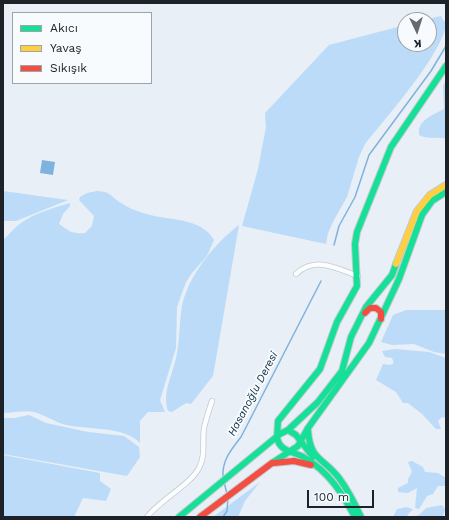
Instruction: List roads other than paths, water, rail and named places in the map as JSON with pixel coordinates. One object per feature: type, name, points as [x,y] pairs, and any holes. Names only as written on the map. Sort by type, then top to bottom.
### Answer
[{"type":"main road","points":[[362,517],[341,479],[319,464],[280,447],[277,437],[278,423],[309,384],[324,360],[337,322],[357,286],[358,276],[356,244],[364,211],[391,147],[446,66]]},
{"type":"main road","points":[[179,517],[277,437],[288,430],[318,402],[342,371],[351,337],[370,302],[392,275],[420,205],[430,195],[446,185]]},
{"type":"main road","points":[[200,517],[258,472],[290,451],[296,449],[308,428],[356,364],[380,322],[399,279],[424,210],[432,201],[446,192]]},
{"type":"main road","points":[[357,325],[368,309],[373,307],[380,310],[380,322]]},
{"type":"main road","points":[[282,417],[283,424],[288,430],[296,434],[300,443],[336,482],[355,517]]},
{"type":"main road","points":[[308,428],[309,445],[319,464]]},
{"type":"main road","points":[[272,463],[294,461],[319,464]]},
{"type":"street","points":[[296,274],[303,268],[312,264],[323,265],[358,276]]},
{"type":"street","points":[[148,517],[153,510],[175,492],[199,468],[204,443],[204,430],[212,402]]},
{"type":"waterway","name":"Hasanoğlu Deresi","points":[[334,245],[339,226],[355,197],[369,155],[431,71],[446,46]]},
{"type":"waterway","name":"Hasanoğlu Deresi","points":[[223,477],[226,460],[241,437],[321,281]]},
{"type":"waterway","name":"Hasanoğlu Deresi","points":[[224,482],[227,494]]},
{"type":"waterway","name":"Hasanoğlu Deresi","points":[[223,517],[227,511],[228,498]]}]
